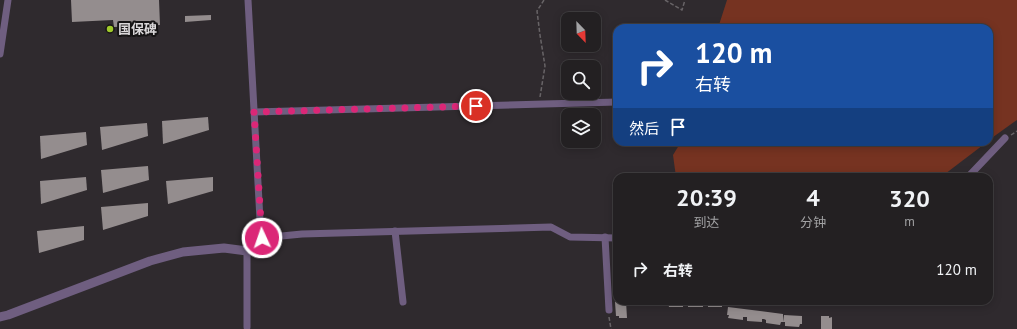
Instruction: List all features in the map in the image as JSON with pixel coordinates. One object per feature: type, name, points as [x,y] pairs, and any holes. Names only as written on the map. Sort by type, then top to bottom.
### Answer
[{"type":"street","points":[[0,54],[8,0]]},
{"type":"street","points":[[248,0],[262,238]]},
{"type":"street","points":[[254,112],[613,102]]},
{"type":"street","points":[[972,173],[1005,138]]},
{"type":"street","points":[[0,317],[156,259],[184,252],[224,248],[247,251],[262,238],[302,234],[551,227],[570,237],[613,238]]},
{"type":"street","points":[[395,231],[403,302]]},
{"type":"street","points":[[605,237],[609,310]]},
{"type":"street","points":[[247,251],[247,327]]},
{"type":"path","points":[[539,104],[546,66],[537,11],[544,0]]},
{"type":"path","points":[[665,0],[682,10],[685,0]]},
{"type":"path","points":[[609,310],[611,329]]},
{"type":"shaded area","points":[[727,0],[1017,0],[1017,120],[993,137],[993,24],[719,24]]},
{"type":"shaded area","points":[[679,146],[982,146],[946,173],[675,173],[673,155]]},
{"type":"building","points":[[71,0],[159,0],[160,25],[114,27],[113,20],[72,22]]},
{"type":"building","points":[[211,15],[211,20],[185,22],[185,16]]},
{"type":"building","points":[[208,117],[209,130],[163,144],[162,121]]},
{"type":"building","points":[[147,123],[148,136],[102,150],[100,127]]},
{"type":"building","points":[[86,132],[87,145],[41,159],[40,136]]},
{"type":"building","points":[[148,166],[149,180],[103,193],[101,170]]},
{"type":"building","points":[[86,177],[87,190],[41,204],[40,181]]},
{"type":"building","points":[[213,177],[213,191],[168,204],[166,181]]},
{"type":"building","points":[[148,203],[148,216],[103,230],[101,207]]},
{"type":"building","points":[[84,226],[84,240],[39,253],[37,231]]},
{"type":"building","points":[[615,305],[626,305],[627,318],[619,318],[619,316],[616,316]]},
{"type":"building","points":[[668,305],[683,305],[683,307],[669,307]]},
{"type":"building","points":[[688,305],[703,305],[703,307],[688,307]]},
{"type":"building","points":[[708,305],[722,305],[722,307],[708,307]]},
{"type":"building","points":[[728,307],[783,314],[783,322],[781,322],[780,325],[766,323],[766,320],[764,319],[762,319],[762,322],[747,321],[747,317],[743,317],[743,320],[728,318]]},
{"type":"building","points":[[784,315],[802,316],[802,324],[800,324],[799,327],[785,326],[785,322],[783,322]]},
{"type":"building","points":[[821,316],[829,316],[829,318],[832,317],[832,329],[821,329]]},
{"type":"place","name":"国保碑","points":[[110,29]]},
{"type":"route","points":[[262,238],[254,112],[476,106]]}]
